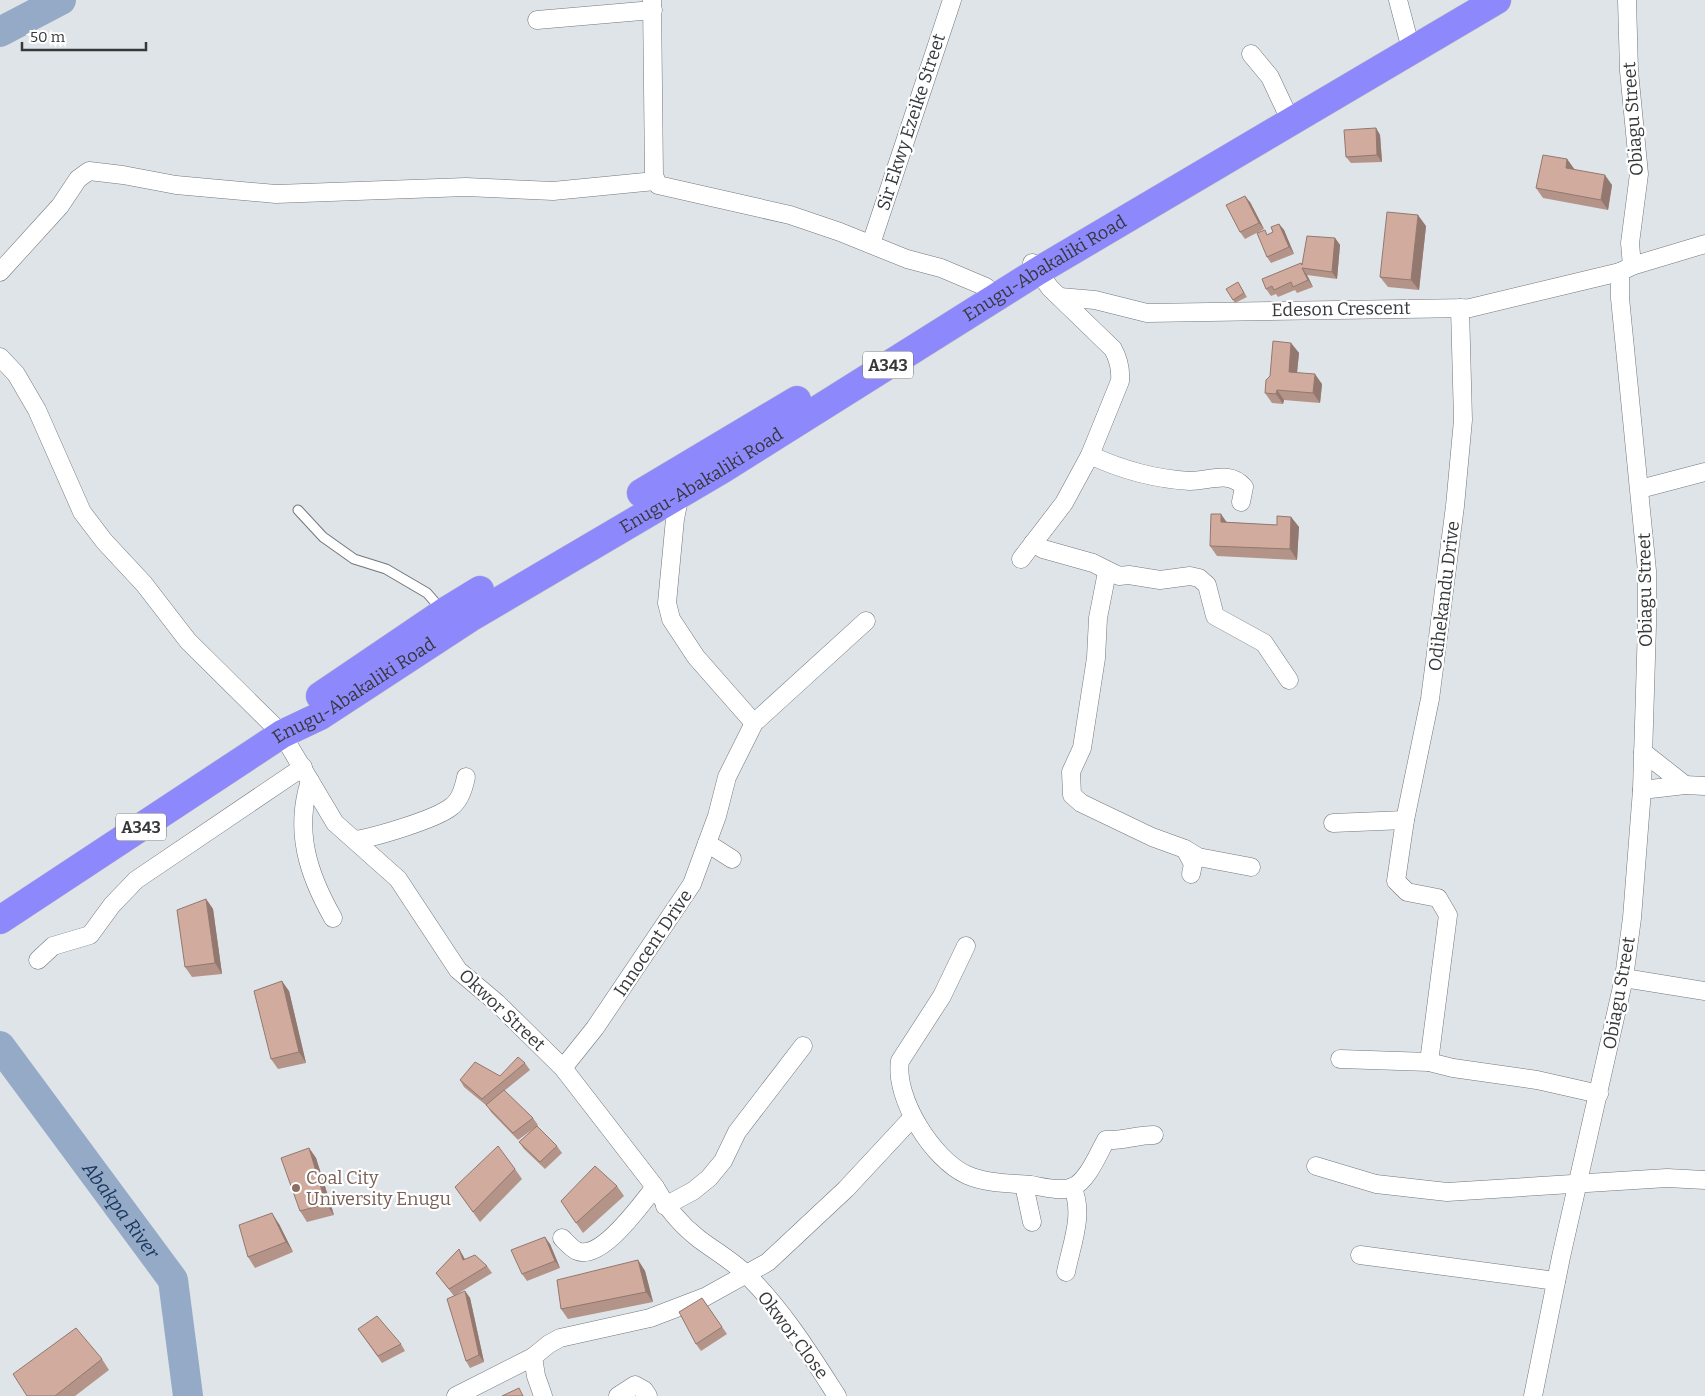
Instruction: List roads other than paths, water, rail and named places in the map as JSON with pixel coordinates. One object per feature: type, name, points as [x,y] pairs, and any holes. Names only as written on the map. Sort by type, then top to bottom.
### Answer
[{"type":"highway","name":"Enugu-Abakaliki Road","points":[[282,734],[307,706],[444,612],[681,480],[722,469],[1034,266],[1285,109],[1472,0]]},
{"type":"highway","name":"Enugu-Abakaliki Road","points":[[282,734],[320,716],[681,480],[986,287],[1034,266],[1497,0]]},
{"type":"highway","name":"A343","points":[[0,920],[282,734]]},
{"type":"street","name":"Sir Ekwy Ezeike Street","points":[[870,244],[952,0]]},
{"type":"street","points":[[1398,0],[1408,38]]},
{"type":"street","name":"Obiagu Street","points":[[1533,1396],[1556,1281],[1624,978],[1632,918],[1642,790],[1647,620],[1645,534],[1627,379],[1626,269],[1639,174],[1629,71],[1627,0]]},
{"type":"street","points":[[536,20],[653,5],[655,181],[658,185],[790,215],[907,259],[941,268],[986,287]]},
{"type":"street","points":[[1251,54],[1270,77],[1285,109]]},
{"type":"street","points":[[0,272],[60,206],[78,179],[89,171],[176,185],[276,194],[466,187],[553,191],[655,181]]},
{"type":"street","name":"Edeson Crescent","points":[[1060,297],[1095,300],[1147,313],[1470,308],[1626,269],[1705,244]]},
{"type":"street","points":[[1020,559],[1064,503],[1090,455],[1120,381],[1119,361],[1113,349],[1060,297],[1034,266]]},
{"type":"street","name":"Odihekandu Drive","points":[[1429,1062],[1448,915],[1438,898],[1407,892],[1396,881],[1405,820],[1430,699],[1455,506],[1463,420],[1460,308]]},
{"type":"street","name":"Okwor Street","points":[[0,357],[16,374],[38,410],[82,512],[104,541],[144,584],[188,641],[282,734],[335,823],[398,879],[458,970],[497,1003],[563,1068],[655,1187],[665,1206],[697,1237]]},
{"type":"street","points":[[1090,455],[1145,476],[1190,481],[1228,477],[1238,480],[1244,488],[1241,502]]},
{"type":"street","points":[[1640,489],[1705,472]]},
{"type":"street","points":[[681,480],[675,519],[667,603],[671,619],[696,657],[754,723],[866,621]]},
{"type":"street","points":[[1033,544],[1043,549],[1093,563],[1107,572],[1119,576],[1129,575],[1160,580],[1190,576],[1204,581],[1207,585],[1216,616],[1264,643],[1289,680]]},
{"type":"street","points":[[1107,572],[1098,618],[1096,658],[1082,748],[1071,772],[1072,795],[1081,803],[1152,837],[1186,849],[1198,858],[1251,867]]},
{"type":"street","name":"Innocent Drive","points":[[563,1068],[595,1028],[663,930],[692,884],[707,843],[727,777],[754,723]]},
{"type":"street","points":[[1643,752],[1685,785]]},
{"type":"street","points":[[306,774],[302,810],[306,851],[317,890],[333,918]]},
{"type":"street","points":[[38,960],[53,946],[90,935],[112,904],[136,880],[306,774]]},
{"type":"street","points":[[356,840],[375,837],[453,807],[463,791],[466,777]]},
{"type":"street","points":[[1642,790],[1685,785],[1705,786]]},
{"type":"street","points":[[1333,823],[1405,820]]},
{"type":"street","points":[[707,843],[732,859]]},
{"type":"street","points":[[1186,849],[1193,864],[1191,874]]},
{"type":"street","points":[[966,946],[942,996],[900,1061],[898,1072],[905,1100],[913,1117],[933,1145],[960,1171],[990,1183],[1053,1188],[1072,1187],[1083,1178],[1106,1140],[1119,1141],[1137,1135],[1154,1135]]},
{"type":"street","points":[[1624,978],[1705,991]]},
{"type":"street","points":[[665,1206],[693,1191],[709,1178],[723,1161],[737,1132],[803,1046]]},
{"type":"street","points":[[1340,1059],[1429,1062],[1453,1068],[1537,1080],[1599,1094]]},
{"type":"street","points":[[456,1396],[533,1357],[560,1338],[650,1318],[705,1297],[747,1275],[785,1248],[846,1189],[913,1117]]},
{"type":"street","points":[[1316,1166],[1376,1184],[1447,1192],[1667,1178],[1705,1180]]},
{"type":"street","points":[[1024,1185],[1032,1222]]},
{"type":"street","points":[[562,1238],[577,1251],[592,1251],[621,1229],[655,1187]]},
{"type":"street","points":[[1066,1272],[1077,1221],[1077,1197],[1072,1187]]},
{"type":"street","name":"Okwor Close","points":[[697,1237],[747,1275],[803,1342],[838,1396]]},
{"type":"street","points":[[1360,1255],[1556,1281]]},
{"type":"street","points":[[533,1357],[542,1396]]},
{"type":"street","points":[[618,1396],[635,1386],[644,1390],[648,1396]]},
{"type":"lane","points":[[298,510],[323,537],[354,559],[386,569],[427,593],[444,612]]},
{"type":"waterway","name":"Abakpa River","points":[[0,32],[61,0]]},
{"type":"waterway","name":"Abakpa River","points":[[0,1046],[173,1280],[188,1396]]},
{"type":"place","name":"Coal City University Enugu","points":[[296,1188]]}]
